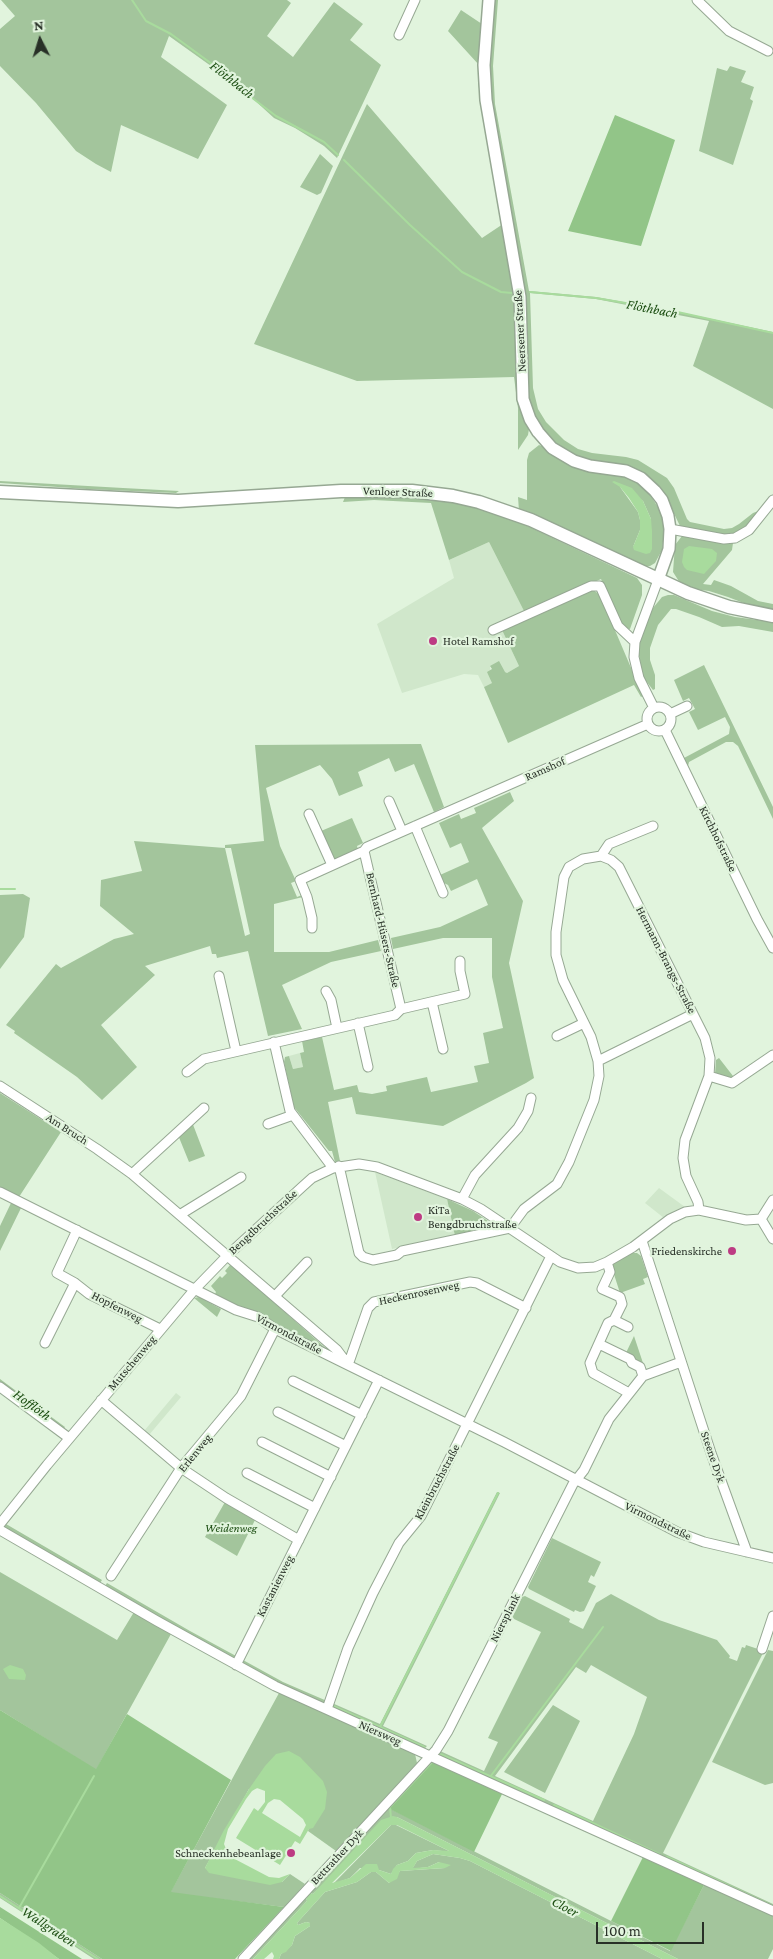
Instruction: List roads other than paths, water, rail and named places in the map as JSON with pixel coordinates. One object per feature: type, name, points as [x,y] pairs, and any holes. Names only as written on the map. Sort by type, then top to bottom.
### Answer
[{"type":"main road","name":"Venloer Straße","points":[[0,492],[178,501],[341,491],[412,491],[453,496],[479,502],[531,520],[688,593],[729,607],[773,616]]},
{"type":"street","name":"Neersener Straße","points":[[489,0],[484,66],[486,100],[520,297],[523,398],[530,419],[552,448],[574,461],[590,466],[626,471],[642,478],[662,500],[668,516],[670,529],[669,549],[658,580]]},
{"type":"street","points":[[697,0],[729,31],[768,52]]},
{"type":"street","points":[[399,35],[412,1]]},
{"type":"street","points":[[670,529],[724,539],[735,538],[749,530],[773,500]]},
{"type":"street","points":[[654,708],[639,678],[634,657],[635,642],[658,580]]},
{"type":"street","points":[[493,630],[591,586],[600,586],[618,626],[635,642]]},
{"type":"street","points":[[670,714],[687,706]]},
{"type":"street","points":[[654,708],[662,708],[670,714],[669,725],[664,730],[657,731],[648,724],[648,713],[654,708]]},
{"type":"street","name":"Ramshof","points":[[415,826],[648,724]]},
{"type":"street","name":"Kirchhofstraße","points":[[664,730],[773,948]]},
{"type":"street","points":[[389,801],[402,831]]},
{"type":"street","points":[[309,814],[332,865]]},
{"type":"street","points":[[312,928],[312,918],[307,898],[300,880],[364,851],[366,847],[415,826],[443,893]]},
{"type":"street","points":[[274,1042],[290,1111],[336,1167],[358,1253],[363,1257],[373,1260],[396,1255],[402,1251],[510,1228],[524,1209],[557,1184],[569,1162],[594,1100],[599,1076],[598,1061],[584,1023],[564,980],[556,955],[556,932],[564,877],[569,867],[583,858],[601,856],[609,844],[652,826]]},
{"type":"street","name":"Bernhard-Hüsers-Straße","points":[[364,851],[401,1009]]},
{"type":"street","name":"Hermann-Brangs-Straße","points":[[601,856],[611,860],[619,867],[707,1044],[710,1058],[709,1076],[684,1140],[683,1158],[686,1176],[698,1202],[699,1210]]},
{"type":"street","points":[[187,1072],[204,1059],[396,1015],[401,1009],[465,994],[460,961]]},
{"type":"street","points":[[219,976],[236,1051]]},
{"type":"street","points":[[326,990],[331,1000],[337,1028]]},
{"type":"street","points":[[432,1002],[443,1049]]},
{"type":"street","points":[[598,1061],[693,1014]]},
{"type":"street","points":[[358,1023],[368,1067]]},
{"type":"street","points":[[557,1036],[584,1023]]},
{"type":"street","points":[[709,1076],[732,1083],[773,1055]]},
{"type":"street","name":"Am Bruch","points":[[0,1086],[132,1174],[181,1214],[337,1350],[348,1365]]},
{"type":"street","points":[[462,1199],[475,1175],[518,1128],[528,1111],[530,1098]]},
{"type":"street","points":[[132,1174],[204,1108]]},
{"type":"street","points":[[268,1124],[293,1115]]},
{"type":"street","name":"Bengdbruchstraße","points":[[195,1289],[228,1255],[312,1178],[336,1167],[359,1164],[377,1167],[462,1199],[481,1209],[552,1256],[569,1266],[578,1268],[595,1267],[607,1262],[642,1241],[674,1217],[685,1212],[699,1210],[746,1220],[760,1218]]},
{"type":"street","points":[[181,1214],[241,1177]]},
{"type":"street","name":"Virmondstraße","points":[[0,1192],[236,1310],[255,1316],[275,1329],[468,1424],[683,1534],[704,1542],[773,1558]]},
{"type":"street","points":[[773,1200],[760,1218],[773,1239]]},
{"type":"street","name":"Hopfenweg","points":[[77,1230],[57,1273],[90,1294],[160,1329]]},
{"type":"street","name":"Steene Dyk","points":[[642,1241],[711,1453],[747,1552]]},
{"type":"street","name":"Kleinbruchstraße","points":[[327,1709],[348,1648],[373,1593],[399,1543],[421,1516],[552,1256]]},
{"type":"street","points":[[275,1296],[307,1262]]},
{"type":"street","points":[[607,1262],[610,1272],[602,1289],[620,1297],[622,1304],[614,1320],[608,1323],[590,1363],[593,1373],[629,1393]]},
{"type":"street","name":"Heckenrosenweg","points":[[348,1365],[368,1308],[374,1302],[470,1282],[477,1283],[526,1308]]},
{"type":"street","points":[[44,1344],[75,1283]]},
{"type":"street","name":"Mutschenweg","points":[[0,1524],[69,1438],[195,1289]]},
{"type":"street","points":[[614,1320],[628,1327]]},
{"type":"street","name":"Erlenweg","points":[[111,1576],[181,1468],[240,1396],[275,1329]]},
{"type":"street","points":[[599,1344],[630,1358],[632,1363],[640,1367],[643,1376]]},
{"type":"street","points":[[576,1480],[584,1470],[609,1419],[643,1376],[681,1362]]},
{"type":"street","name":"Kastanienweg","points":[[236,1665],[379,1380]]},
{"type":"street","points":[[293,1381],[362,1416]]},
{"type":"street","points":[[0,1387],[69,1438]]},
{"type":"street","points":[[101,1400],[181,1468],[226,1498],[299,1540]]},
{"type":"street","points":[[278,1412],[346,1446]]},
{"type":"street","points":[[262,1442],[331,1477]]},
{"type":"street","points":[[247,1473],[315,1508]]},
{"type":"street","name":"Niersplank","points":[[432,1755],[448,1731],[576,1480]]},
{"type":"street","name":"Niersweg","points":[[0,1530],[275,1686],[432,1755],[773,1911]]},
{"type":"street","points":[[762,1649],[773,1616]]},
{"type":"street","name":"Bettrather Dyk","points":[[243,1959],[432,1755]]},
{"type":"water","points":[[614,481],[632,488],[643,501],[651,519],[652,549],[650,553],[646,554],[634,550],[633,547],[640,530],[638,512],[620,487],[612,482]]},
{"type":"water","points":[[689,546],[712,549],[717,553],[716,561],[704,574],[687,570],[684,567],[682,562],[684,549]]},
{"type":"water","points":[[10,1665],[23,1669],[26,1675],[25,1680],[9,1679],[3,1669]]},
{"type":"water","points":[[289,1751],[300,1757],[323,1781],[327,1792],[325,1809],[300,1844],[295,1841],[280,1865],[236,1838],[254,1808],[258,1811],[265,1802],[265,1791],[257,1788],[246,1799],[228,1829],[224,1844],[229,1856],[269,1877],[279,1878],[290,1874],[282,1882],[270,1885],[209,1873],[205,1868],[224,1830],[249,1789],[276,1754]],"holes":[[[274,1799],[280,1800],[303,1819],[306,1825],[300,1837],[262,1813],[268,1803]]]},
{"type":"water","name":"Cloer","points":[[393,1816],[397,1817],[678,1959],[662,1959],[470,1861],[433,1854],[417,1861],[413,1868],[428,1867],[439,1862],[451,1865],[445,1868],[400,1871],[397,1879],[389,1883],[376,1872],[371,1872],[357,1882],[325,1892],[297,1923],[298,1925],[306,1922],[310,1923],[310,1926],[295,1936],[292,1945],[286,1952],[281,1954],[279,1959],[273,1959],[272,1952],[264,1959],[253,1959],[307,1901],[306,1897],[310,1893],[313,1894],[381,1820]],"holes":[[[391,1825],[397,1825],[449,1851],[433,1850],[416,1853],[408,1861],[397,1865],[391,1874],[379,1870],[377,1864],[366,1864],[350,1878],[332,1883]]]},
{"type":"water","points":[[0,1918],[39,1943],[59,1959],[0,1959]]},
{"type":"waterway","name":"Flöthbach","points":[[132,0],[146,21],[171,34],[242,86],[251,97],[276,116],[324,142],[338,155]]},
{"type":"waterway","name":"Flöthbach","points":[[344,160],[410,225],[462,272],[501,292],[512,293]]},
{"type":"waterway","name":"Flöthbach","points":[[530,292],[596,298],[673,311],[773,333]]},
{"type":"waterway","points":[[0,889],[15,889]]},
{"type":"waterway","name":"Hofflöth","points":[[33,1406],[63,1428]]},
{"type":"waterway","points":[[424,1747],[380,1727],[498,1493]]},
{"type":"waterway","points":[[490,1777],[603,1627]]},
{"type":"waterway","points":[[333,1706],[380,1727]]},
{"type":"waterway","points":[[440,1754],[544,1800]]},
{"type":"waterway","points":[[391,1818],[390,1807],[434,1760]]},
{"type":"waterway","points":[[19,1908],[94,1776]]},
{"type":"waterway","points":[[554,1805],[659,1854]]},
{"type":"waterway","points":[[667,1857],[773,1906]]},
{"type":"waterway","name":"Wallgraben","points":[[0,1896],[98,1959]]},
{"type":"place","name":"Hotel Ramshof","points":[[433,641]]},
{"type":"place","name":"KiTa Bengdbruchstraße","points":[[418,1217]]},
{"type":"place","name":"Friedenskirche","points":[[732,1251]]},
{"type":"place","name":"Schneckenhebeanlage","points":[[291,1853]]},
{"type":"park label","name":"Weidenweg","points":[[231,1528]]}]
